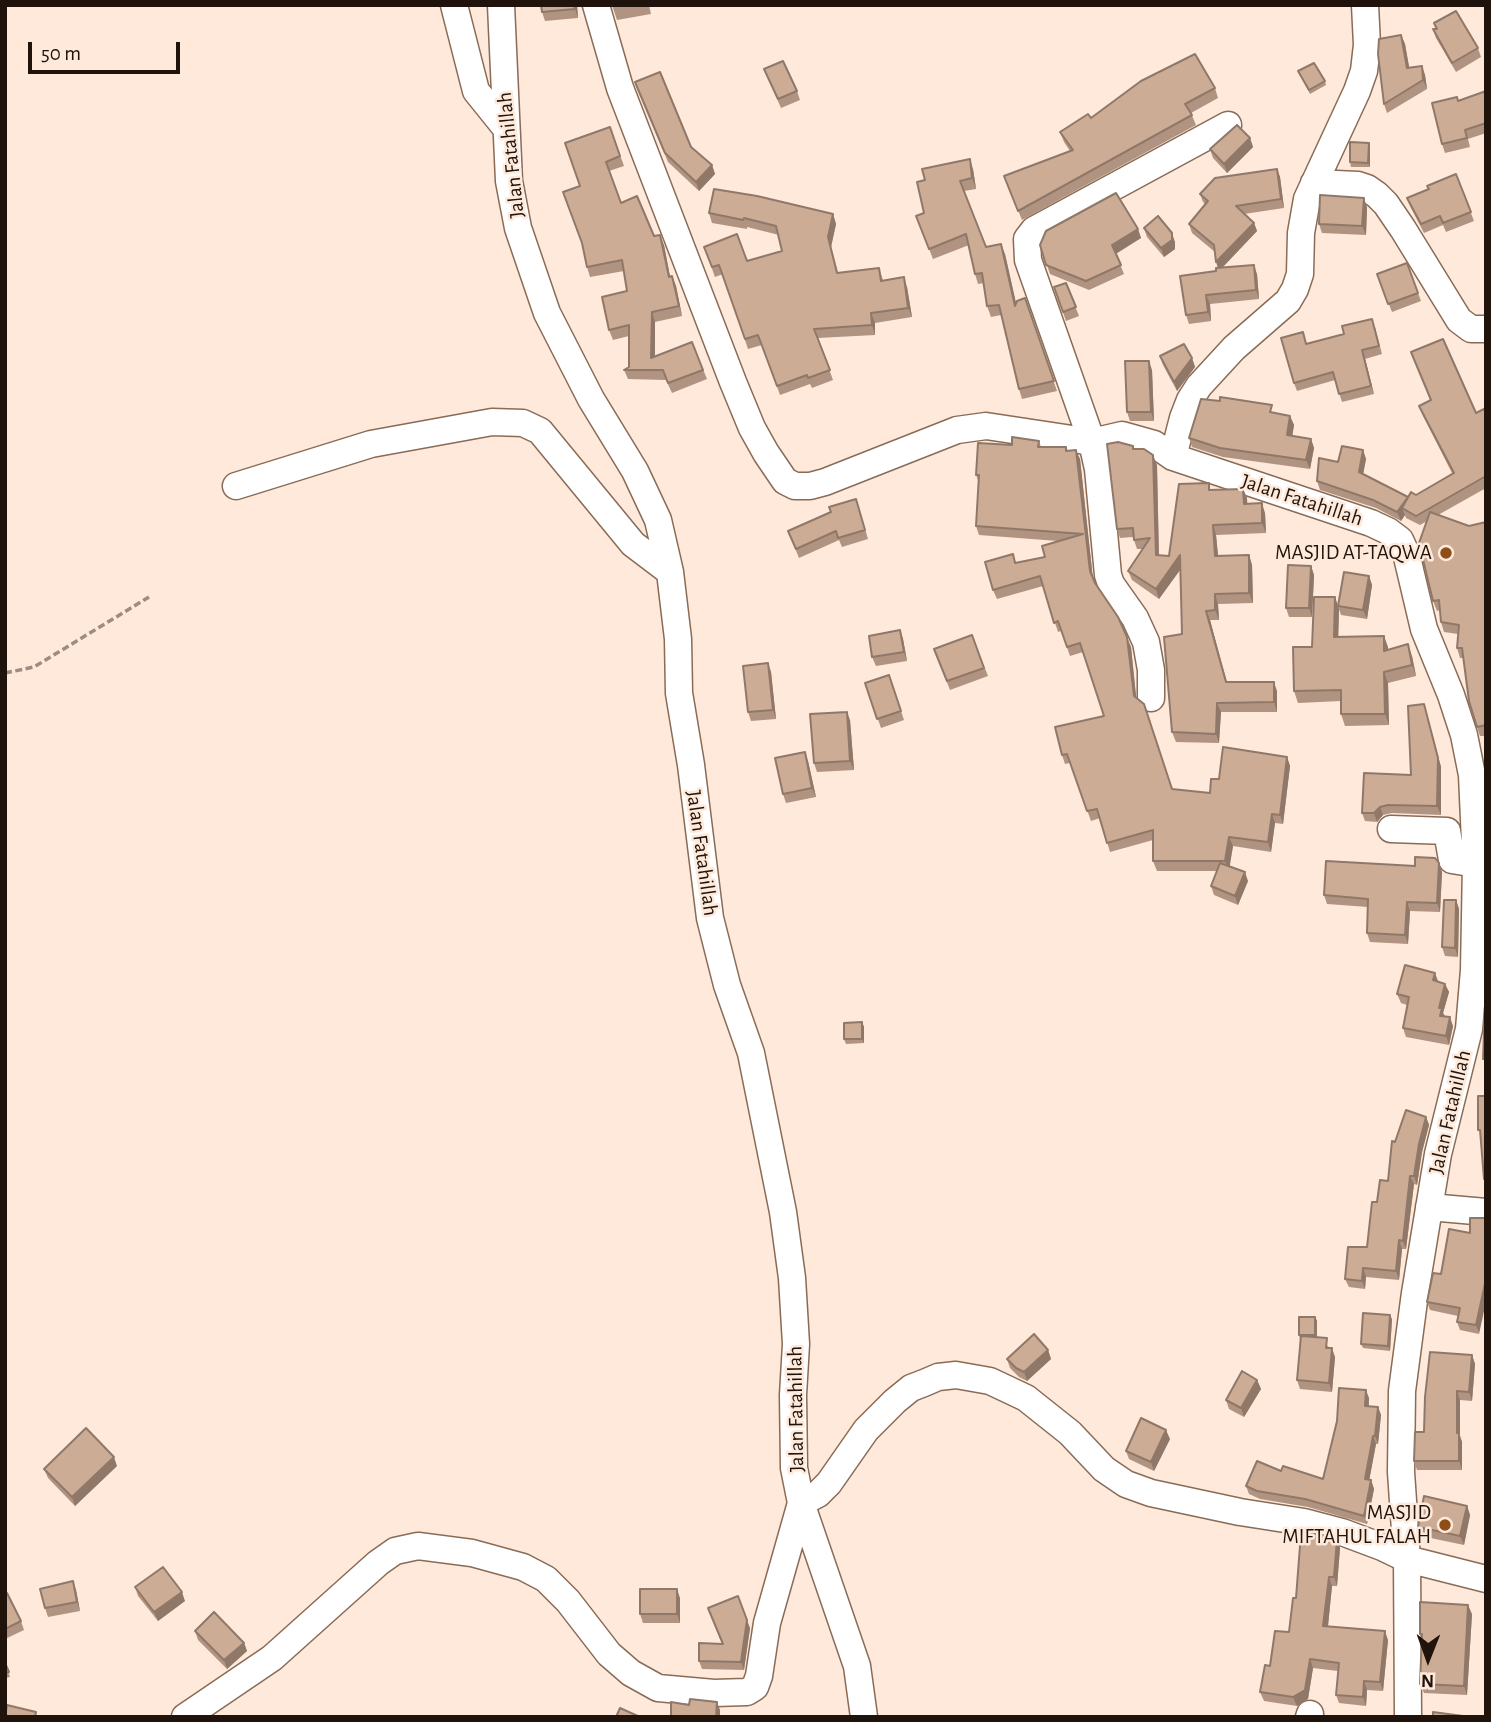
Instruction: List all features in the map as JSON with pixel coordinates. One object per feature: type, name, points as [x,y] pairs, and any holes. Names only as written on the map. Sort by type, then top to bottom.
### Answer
[{"type":"street","points":[[454,5],[476,91],[505,127]]},
{"type":"street","name":"Jalan Fatahillah","points":[[501,5],[509,181],[518,228],[547,313],[591,399],[635,471],[658,520],[670,572],[678,639],[679,693],[710,918],[727,985],[751,1053],[788,1251],[796,1344],[793,1395],[794,1468],[801,1503],[857,1666],[864,1717]]},
{"type":"street","name":"Jalan Fatahillah","points":[[596,5],[620,88],[733,382],[765,453],[785,481],[794,486],[810,486],[846,476],[957,429],[986,426],[1092,442],[1122,435],[1154,444],[1173,457],[1371,523],[1388,530],[1400,540],[1406,553],[1424,629],[1464,735],[1472,775],[1476,864],[1474,970],[1477,1029],[1438,1154],[1402,1391],[1401,1472],[1407,1559],[1408,1717]]},
{"type":"street","points":[[1173,457],[1183,418],[1199,386],[1234,348],[1288,300],[1295,289],[1300,274],[1303,216],[1314,183],[1353,101],[1364,71],[1367,45],[1365,5]]},
{"type":"street","points":[[1151,698],[1151,670],[1146,642],[1135,618],[1111,584],[1108,575],[1098,469],[1092,442],[1028,260],[1027,239],[1034,230],[1227,125]]},
{"type":"street","points":[[1314,183],[1358,186],[1377,195],[1398,221],[1459,320],[1471,329],[1486,329]]},
{"type":"street","points":[[236,485],[371,443],[492,422],[523,423],[540,431],[633,544],[670,572]]},
{"type":"street","points":[[1391,829],[1447,831],[1452,860],[1476,864]]},
{"type":"street","points":[[1429,1207],[1486,1212]]},
{"type":"street","points":[[185,1717],[272,1658],[378,1563],[395,1551],[418,1546],[472,1553],[523,1567],[546,1579],[568,1601],[609,1654],[631,1673],[659,1688],[714,1693],[747,1692],[755,1687],[759,1676],[767,1623],[801,1503],[818,1494],[829,1483],[866,1430],[911,1388],[939,1377],[965,1376],[990,1381],[1026,1398],[1070,1433],[1104,1469],[1126,1484],[1151,1493],[1329,1529],[1382,1547],[1407,1559],[1486,1579]]},
{"type":"path","points":[[5,673],[34,667],[149,597]]},
{"type":"building","points":[[541,5],[574,5],[575,9],[542,12]]},
{"type":"building","points":[[1456,11],[1478,48],[1452,63],[1433,29],[1437,29],[1434,23]]},
{"type":"building","points":[[1401,35],[1407,68],[1422,66],[1423,80],[1384,104],[1378,54],[1379,39]]},
{"type":"building","points":[[1195,54],[1215,88],[1185,104],[1192,115],[1018,211],[1004,176],[1073,150],[1060,132],[1088,114],[1091,118],[1141,81]]},
{"type":"building","points":[[783,61],[797,91],[778,99],[764,69]]},
{"type":"building","points":[[1314,63],[1325,81],[1309,90],[1298,71]]},
{"type":"building","points":[[660,72],[691,147],[712,165],[696,182],[665,153],[635,82]]},
{"type":"building","points":[[1486,91],[1486,123],[1465,130],[1467,138],[1442,144],[1432,103],[1457,97],[1458,101]]},
{"type":"building","points":[[1237,125],[1250,138],[1224,164],[1210,149]]},
{"type":"building","points":[[610,127],[620,156],[606,162],[621,203],[637,196],[654,236],[660,235],[669,277],[672,276],[679,306],[652,312],[651,358],[692,342],[703,370],[668,383],[663,370],[624,370],[629,367],[629,325],[609,330],[602,297],[627,291],[622,260],[587,267],[582,243],[563,192],[580,186],[565,143]]},
{"type":"building","points":[[1350,142],[1369,143],[1368,163],[1350,162]]},
{"type":"building","points":[[970,159],[972,178],[960,181],[986,247],[1001,244],[1015,306],[1017,301],[1025,298],[1054,381],[1019,389],[999,305],[987,306],[982,273],[975,274],[966,234],[929,249],[916,216],[924,213],[917,182],[925,180],[922,169]]},
{"type":"building","points":[[1277,169],[1281,199],[1236,206],[1254,223],[1216,262],[1214,245],[1189,224],[1208,201],[1200,194],[1215,178]]},
{"type":"building","points":[[1456,174],[1471,212],[1443,223],[1440,216],[1421,224],[1407,198]]},
{"type":"building","points":[[714,189],[833,214],[828,237],[837,273],[879,268],[881,281],[904,277],[908,308],[871,313],[872,325],[814,329],[830,370],[777,386],[758,335],[745,339],[719,265],[712,267],[704,247],[737,234],[747,261],[782,251],[776,226],[709,213]]},
{"type":"building","points":[[1116,193],[1138,229],[1112,245],[1121,265],[1086,281],[1046,265],[1040,245],[1046,231]]},
{"type":"building","points":[[1320,195],[1364,198],[1362,226],[1319,224]]},
{"type":"building","points":[[1158,216],[1172,233],[1172,240],[1161,248],[1144,228]]},
{"type":"building","points":[[1407,263],[1418,293],[1388,304],[1377,274]]},
{"type":"building","points":[[1254,265],[1256,290],[1206,295],[1208,312],[1186,315],[1180,276],[1216,271],[1216,268]]},
{"type":"building","points":[[1066,283],[1076,307],[1063,312],[1054,287]]},
{"type":"building","points":[[1372,319],[1379,346],[1362,350],[1371,386],[1339,394],[1333,372],[1294,383],[1281,338],[1303,332],[1306,344],[1344,334],[1342,326]]},
{"type":"building","points":[[1443,339],[1476,413],[1486,408],[1486,476],[1416,516],[1402,508],[1411,492],[1416,495],[1454,473],[1419,406],[1431,400],[1411,352]]},
{"type":"building","points":[[1184,344],[1192,358],[1174,382],[1160,356]]},
{"type":"building","points":[[1125,361],[1149,361],[1151,412],[1127,412]]},
{"type":"building","points":[[1220,397],[1272,405],[1270,412],[1290,416],[1287,435],[1311,439],[1306,460],[1220,448],[1189,438],[1201,399],[1220,401]]},
{"type":"building","points":[[1012,437],[1039,441],[1038,447],[1066,447],[1066,451],[1076,450],[1090,571],[1127,637],[1134,696],[1144,704],[1172,789],[1210,793],[1211,779],[1219,779],[1223,747],[1287,757],[1280,815],[1272,814],[1268,842],[1229,837],[1225,861],[1153,861],[1153,830],[1107,843],[1097,809],[1087,811],[1067,754],[1062,755],[1055,727],[1104,716],[1080,643],[1067,647],[1058,621],[1054,623],[1040,576],[993,590],[985,562],[1013,554],[1015,563],[1045,557],[1042,546],[1083,534],[976,526],[978,443],[1012,445]]},
{"type":"building","points":[[1118,442],[1133,446],[1133,449],[1144,449],[1153,455],[1156,555],[1169,556],[1179,484],[1209,483],[1209,490],[1243,489],[1244,504],[1262,503],[1262,523],[1213,525],[1215,556],[1249,555],[1249,593],[1215,594],[1215,610],[1206,611],[1226,682],[1274,682],[1274,702],[1217,703],[1216,734],[1172,732],[1164,637],[1182,634],[1180,555],[1156,589],[1128,571],[1150,538],[1134,540],[1133,528],[1117,529],[1107,444]]},
{"type":"building","points":[[1342,446],[1363,450],[1359,472],[1408,497],[1397,512],[1373,500],[1317,481],[1319,458],[1338,462]]},
{"type":"building","points":[[856,499],[865,530],[838,538],[836,531],[796,549],[788,531],[831,512],[829,507]]},
{"type":"building","points":[[1430,512],[1469,526],[1486,522],[1486,725],[1477,727],[1469,701],[1462,648],[1457,648],[1459,625],[1441,622],[1439,600],[1433,601],[1419,543]]},
{"type":"building","points":[[1288,565],[1311,566],[1309,608],[1286,608]]},
{"type":"building","points":[[1344,572],[1369,576],[1363,610],[1338,606]]},
{"type":"building","points":[[1314,597],[1335,597],[1334,637],[1384,636],[1384,651],[1408,644],[1412,665],[1384,672],[1385,714],[1341,714],[1341,690],[1294,691],[1293,647],[1312,647]]},
{"type":"building","points":[[900,630],[904,652],[872,657],[869,636]]},
{"type":"building","points":[[972,635],[984,668],[947,681],[934,649]]},
{"type":"building","points":[[768,663],[773,710],[748,712],[743,666]]},
{"type":"building","points":[[889,675],[901,711],[877,719],[865,683]]},
{"type":"building","points":[[1424,704],[1438,758],[1437,806],[1388,805],[1380,807],[1374,813],[1362,813],[1364,773],[1411,775],[1408,706]]},
{"type":"building","points":[[847,712],[850,761],[814,763],[810,714]]},
{"type":"building","points":[[805,752],[812,788],[783,794],[775,758]]},
{"type":"building","points":[[1415,857],[1435,858],[1439,863],[1437,903],[1407,902],[1405,935],[1367,933],[1368,899],[1324,895],[1326,861],[1415,866]]},
{"type":"building","points":[[1220,863],[1245,872],[1235,896],[1211,886]]},
{"type":"building","points":[[1444,900],[1456,900],[1455,948],[1442,947]]},
{"type":"building","points":[[1405,965],[1435,973],[1433,980],[1445,984],[1439,1008],[1442,1008],[1440,1016],[1450,1017],[1446,1036],[1403,1028],[1409,997],[1397,994]]},
{"type":"building","points":[[1486,979],[1486,1059],[1483,1059]]},
{"type":"building","points":[[862,1022],[862,1039],[844,1039],[844,1023]]},
{"type":"building","points":[[1478,1096],[1486,1096],[1486,1179],[1478,1130]]},
{"type":"building","points":[[1406,1110],[1426,1117],[1414,1176],[1410,1176],[1403,1241],[1399,1240],[1396,1271],[1363,1268],[1362,1281],[1345,1279],[1348,1247],[1367,1247],[1372,1202],[1377,1202],[1380,1180],[1388,1181],[1392,1141],[1395,1142]]},
{"type":"building","points":[[1470,1218],[1486,1218],[1486,1279],[1476,1325],[1457,1322],[1460,1308],[1427,1302],[1433,1273],[1441,1274],[1449,1229],[1470,1233]]},
{"type":"building","points":[[1363,1313],[1390,1315],[1388,1346],[1361,1344]]},
{"type":"building","points":[[1299,1317],[1315,1317],[1315,1335],[1299,1335]]},
{"type":"building","points":[[1034,1334],[1048,1350],[1024,1372],[1007,1359]]},
{"type":"building","points":[[1301,1336],[1327,1338],[1326,1348],[1332,1348],[1329,1383],[1297,1380]]},
{"type":"building","points":[[1430,1352],[1472,1355],[1469,1392],[1457,1391],[1459,1461],[1414,1461],[1415,1432],[1424,1432]]},
{"type":"building","points":[[1242,1371],[1257,1380],[1241,1408],[1226,1400]]},
{"type":"building","points":[[1339,1388],[1366,1390],[1365,1406],[1378,1407],[1375,1436],[1365,1479],[1371,1480],[1364,1516],[1305,1499],[1257,1491],[1246,1486],[1257,1461],[1281,1471],[1283,1466],[1323,1479],[1337,1421]]},
{"type":"building","points":[[1141,1418],[1166,1430],[1151,1462],[1126,1451]]},
{"type":"building","points":[[86,1428],[114,1457],[72,1497],[44,1469]]},
{"type":"building","name":"MASJID MIFTAHUL FALAH","points":[[1424,1496],[1467,1506],[1460,1536],[1418,1527]]},
{"type":"building","points":[[1301,1533],[1337,1539],[1334,1577],[1329,1577],[1323,1626],[1385,1631],[1380,1682],[1364,1681],[1363,1697],[1336,1695],[1339,1663],[1310,1659],[1305,1690],[1293,1697],[1260,1692],[1265,1665],[1270,1666],[1275,1631],[1289,1632],[1293,1598],[1296,1598]]},
{"type":"building","points":[[163,1567],[182,1592],[154,1612],[135,1587]]},
{"type":"building","points":[[73,1581],[77,1602],[45,1608],[40,1589]]},
{"type":"building","points":[[640,1589],[677,1589],[677,1614],[640,1614]]},
{"type":"building","points":[[7,1593],[21,1621],[5,1629],[5,1594]]},
{"type":"building","points":[[738,1596],[747,1620],[741,1662],[699,1661],[699,1643],[723,1644],[708,1608]]},
{"type":"building","points":[[1420,1602],[1468,1605],[1464,1686],[1420,1684]]},
{"type":"building","points":[[214,1612],[244,1643],[224,1660],[195,1631]]},
{"type":"building","points":[[690,1699],[717,1702],[716,1717],[671,1717],[671,1702],[689,1705]]},
{"type":"building","points":[[7,1705],[36,1712],[35,1717],[5,1717]]},
{"type":"building","points":[[620,1708],[640,1717],[616,1717]]},
{"type":"building","points":[[1433,1712],[1463,1716],[1463,1717],[1433,1717]]},
{"type":"place","name":"MASJID AT-TAQWA","points":[[1446,553]]},
{"type":"place","name":"MASJID MIFTAHUL FALAH","points":[[1445,1525]]}]
